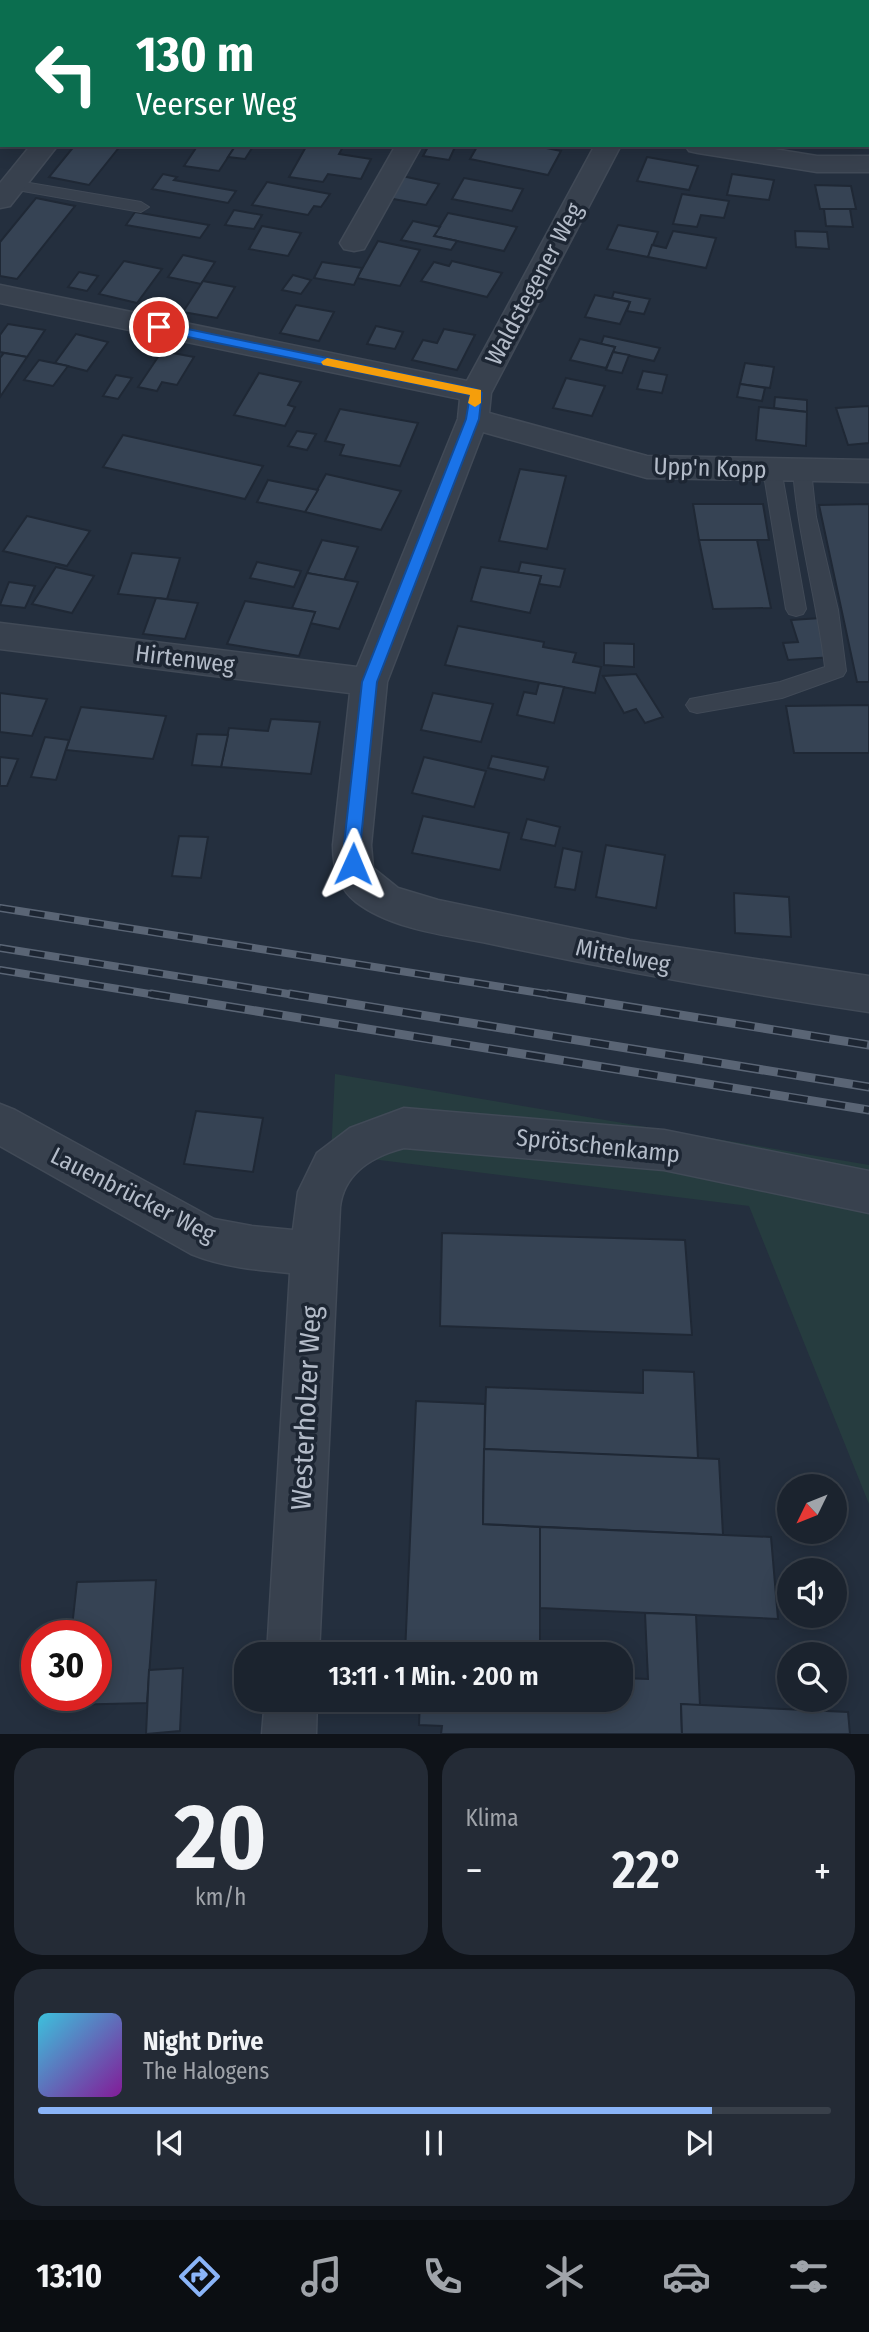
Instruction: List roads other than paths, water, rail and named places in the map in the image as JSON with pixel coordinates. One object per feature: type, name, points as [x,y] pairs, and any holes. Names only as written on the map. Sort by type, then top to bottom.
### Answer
[{"type":"street","points":[[6,192],[44,147]]},
{"type":"street","points":[[354,243],[408,147]]},
{"type":"street","name":"Waldstegener Weg","points":[[381,897],[360,881],[352,855],[369,682],[474,406],[607,147]]},
{"type":"street","points":[[711,147],[817,164],[869,164]]},
{"type":"street","name":"Upp'n Kopp","points":[[0,295],[474,406],[647,467],[869,471]]},
{"type":"street","name":"Hirtenweg","points":[[0,636],[369,682]]},
{"type":"street","name":"Mittelweg","points":[[381,897],[408,907],[574,947],[687,968],[869,994]]},
{"type":"street","name":"Lauenbrücker Weg","points":[[0,1124],[207,1238],[251,1248],[314,1253]]},
{"type":"street","name":"Sprötschenkamp","points":[[334,1166],[376,1135],[404,1128],[664,1150],[869,1192]]},
{"type":"street","name":"Westerholzer Weg","points":[[294,1642],[314,1253],[321,1189],[334,1166]]},
{"type":"street","points":[[289,1734],[290,1712]]},
{"type":"lane","points":[[6,192],[141,206]]},
{"type":"lane","points":[[787,470],[796,608]]},
{"type":"lane","points":[[697,705],[782,690],[836,671],[828,610],[806,517],[787,470]]},
{"type":"railway","points":[[0,908],[559,996]]},
{"type":"railway","points":[[0,948],[301,996]]},
{"type":"railway","points":[[0,970],[162,996]]},
{"type":"railway","points":[[151,994],[869,1110]]},
{"type":"railway","points":[[290,994],[869,1087]]},
{"type":"railway","points":[[548,994],[869,1045]]}]
